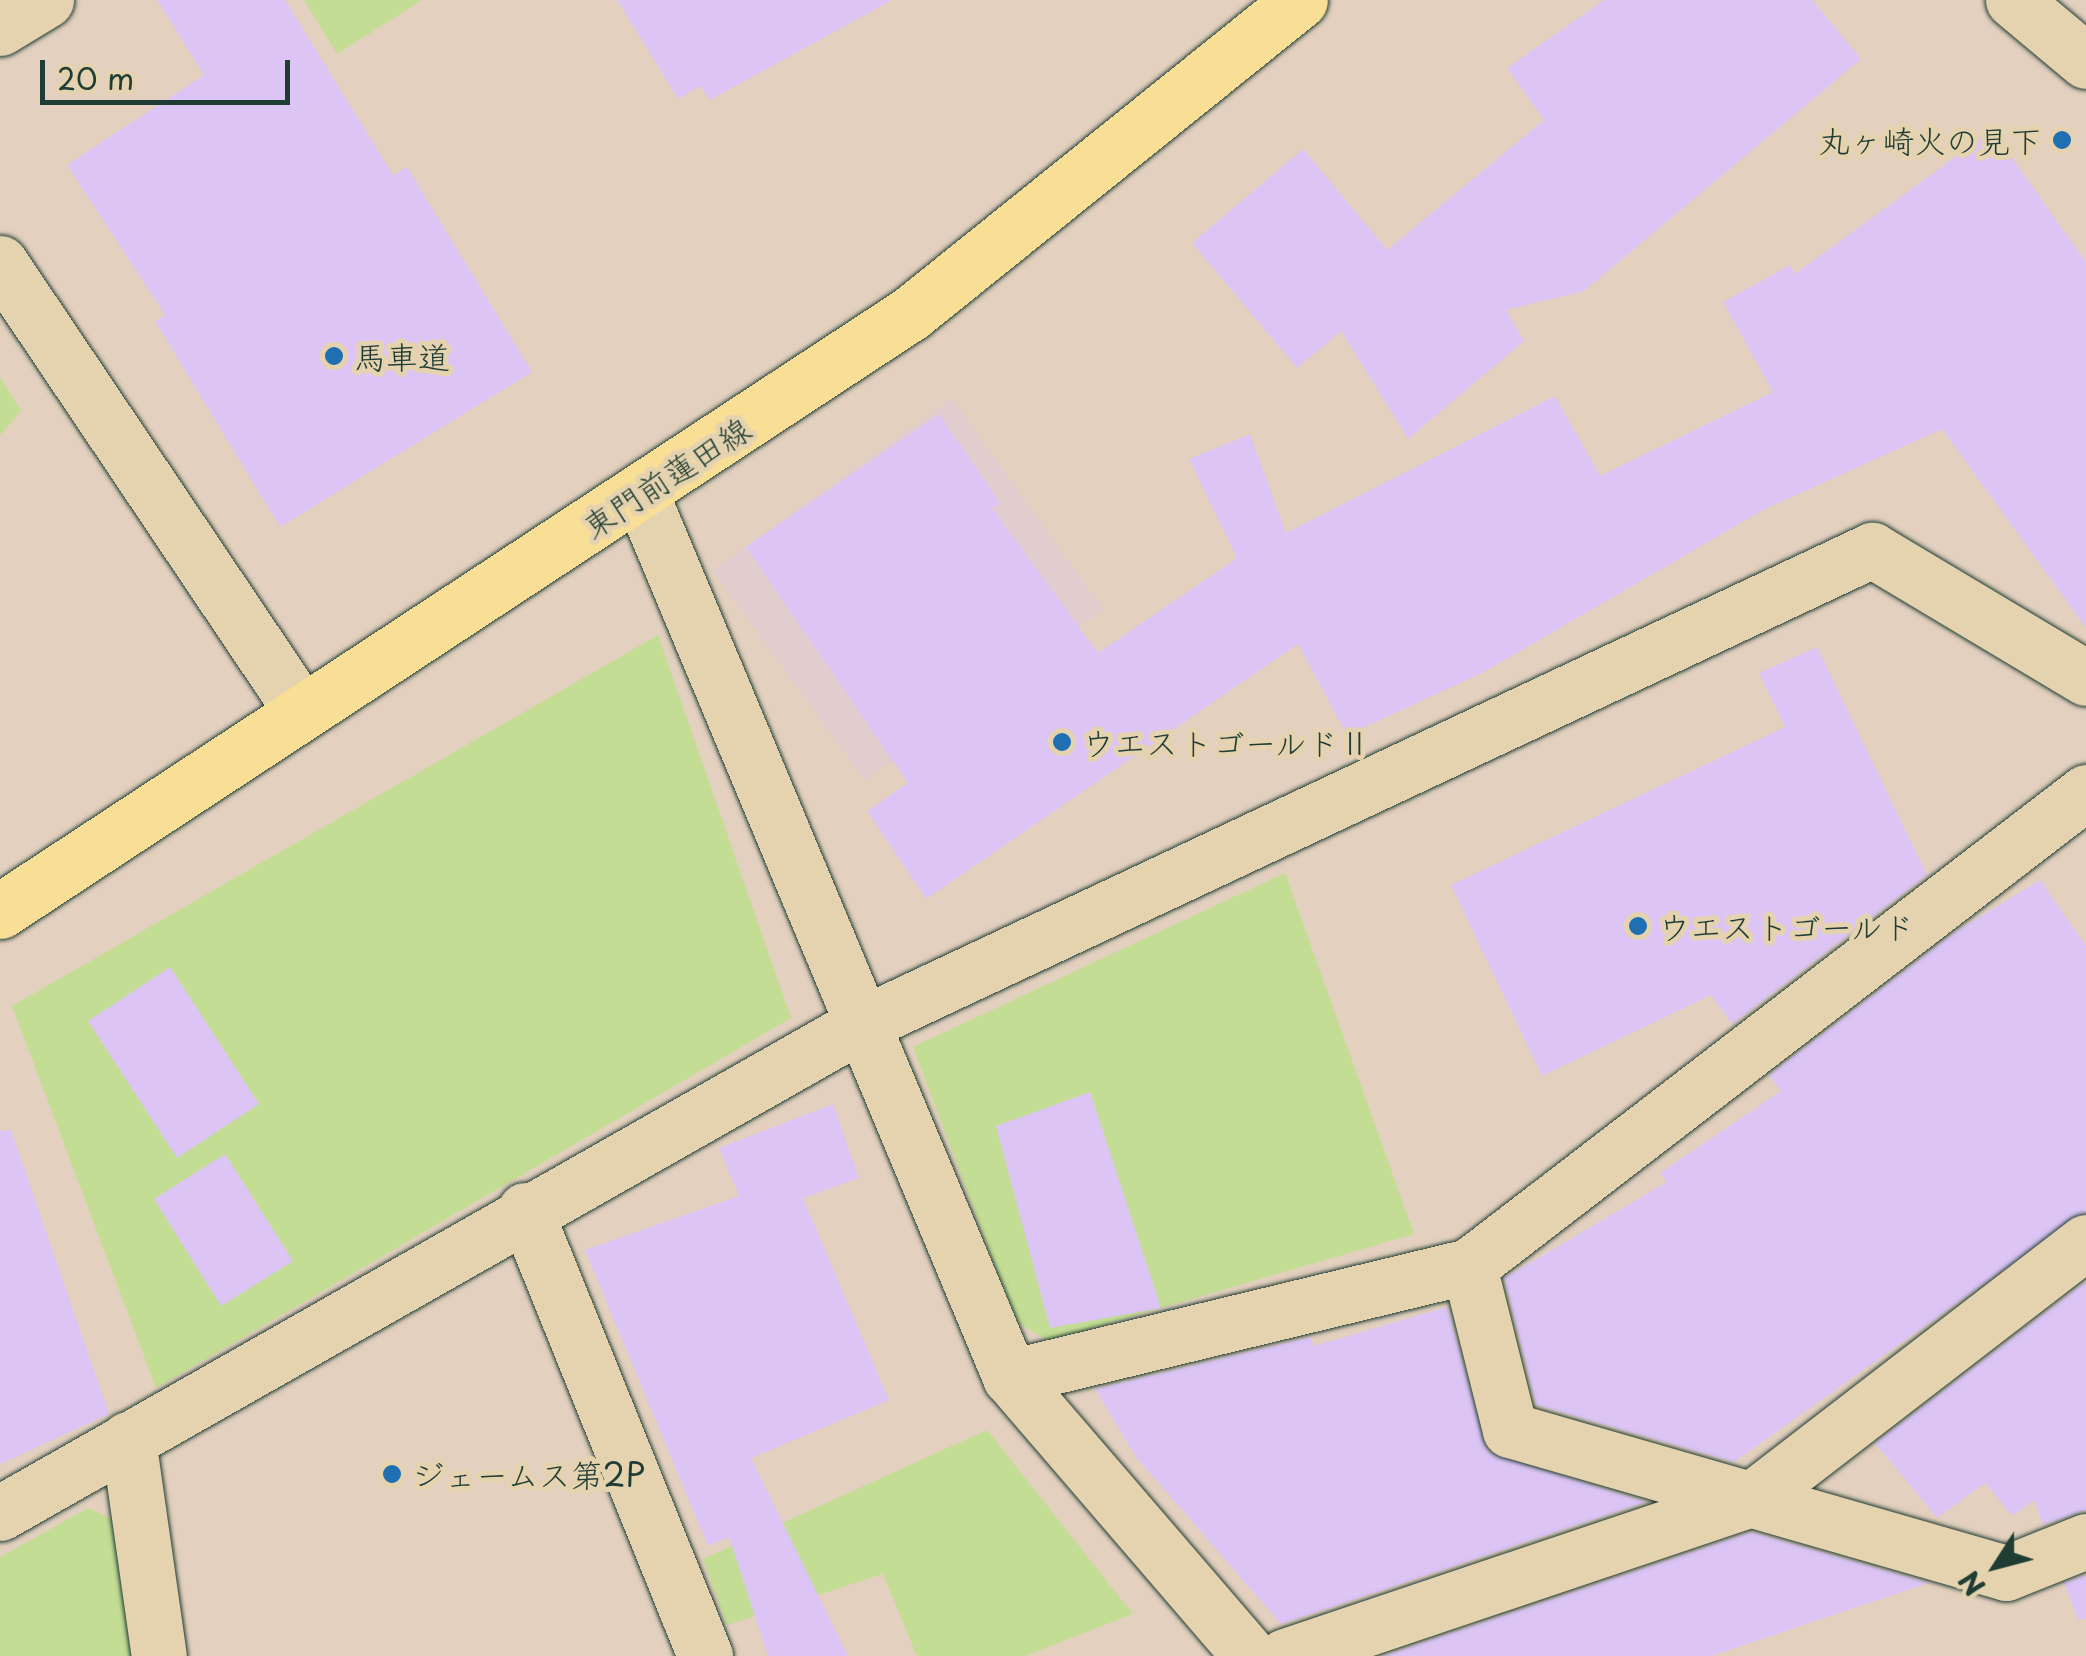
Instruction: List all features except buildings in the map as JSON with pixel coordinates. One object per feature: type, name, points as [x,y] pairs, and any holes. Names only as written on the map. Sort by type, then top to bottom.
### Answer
[{"type":"main road","name":"東門前蓮田線","points":[[0,910],[641,494],[911,313],[1300,0]]},
{"type":"street","points":[[0,28],[46,0]]},
{"type":"street","points":[[2013,0],[2086,61]]},
{"type":"street","points":[[0,262],[302,712]]},
{"type":"street","points":[[641,494],[1010,1376],[1250,1656]]},
{"type":"street","points":[[0,1513],[525,1210],[862,1024],[1872,550],[2086,678]]},
{"type":"street","points":[[1010,1376],[1469,1266],[2086,792]]},
{"type":"street","points":[[525,1210],[704,1656]]},
{"type":"street","points":[[1286,1656],[1752,1499],[2086,1242]]},
{"type":"street","points":[[1469,1266],[1510,1430],[2006,1573],[2086,1541]]},
{"type":"street","points":[[128,1439],[159,1656]]},
{"type":"shaded area","points":[[952,398],[1103,609],[865,781],[712,570]]},
{"type":"green space","points":[[304,0],[422,0],[337,54]]},
{"type":"green space","points":[[0,377],[21,411],[0,435]]},
{"type":"green space","points":[[658,635],[791,1018],[156,1388],[12,1006]]},
{"type":"green space","points":[[1285,873],[1414,1234],[1048,1341],[1016,1321],[913,1047]]},
{"type":"green space","points":[[987,1430],[1133,1614],[1025,1656],[917,1656],[883,1574],[727,1625],[703,1559]]},
{"type":"green space","points":[[88,1508],[118,1522],[138,1656],[0,1656],[0,1557]]},
{"type":"place","name":"丸ヶ崎火の見下","points":[[2062,140]]},
{"type":"place","name":"馬車道","points":[[334,356]]},
{"type":"place","name":"ウエストゴールドⅡ","points":[[1062,742]]},
{"type":"place","name":"ウエストゴールド","points":[[1638,926]]},
{"type":"place","name":"ジェームス第2P","points":[[392,1474]]}]
